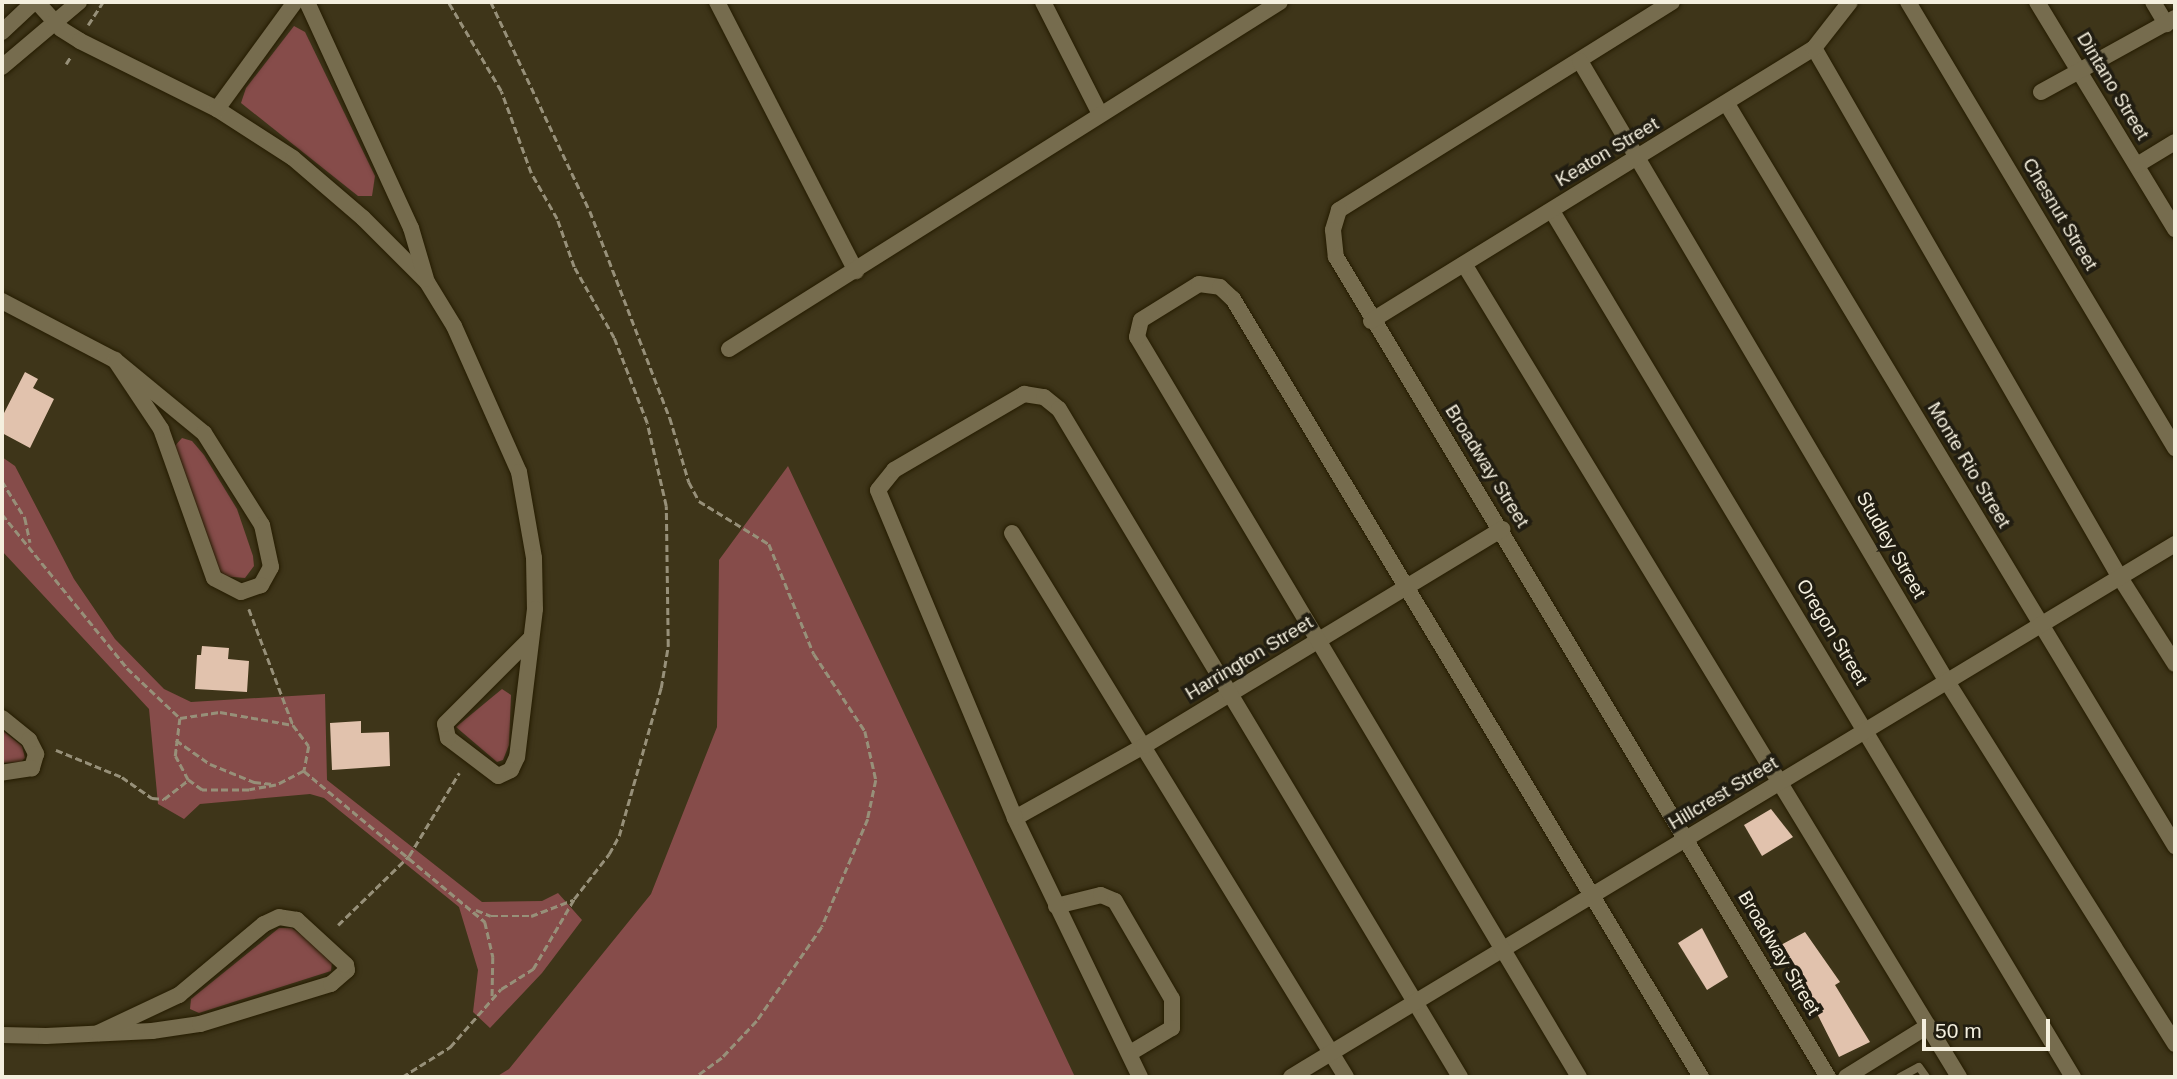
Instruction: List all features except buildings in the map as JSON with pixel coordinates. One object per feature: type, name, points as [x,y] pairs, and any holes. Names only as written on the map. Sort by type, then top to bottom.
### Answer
[{"type":"street","points":[[2,32],[36,2],[55,23],[79,41],[217,109],[313,174],[427,282]]},
{"type":"street","points":[[2,67],[79,2]]},
{"type":"street","points":[[217,109],[295,2]]},
{"type":"street","points":[[307,2],[411,228],[427,282],[491,400],[519,472],[534,558],[530,639],[517,757],[511,770],[498,776],[448,738],[445,724],[530,639]]},
{"type":"street","points":[[717,2],[856,271]]},
{"type":"street","points":[[1044,2],[1100,114]]},
{"type":"street","points":[[729,349],[1100,114],[1255,8],[1280,2]]},
{"type":"street","name":"Broadway Street","points":[[1672,2],[1339,210],[1333,230],[1336,257],[1371,321],[1502,529],[1828,1077]]},
{"type":"street","name":"Keaton Street","points":[[1371,321],[1814,48],[1850,2]]},
{"type":"street","name":"Chesnut Street","points":[[1908,2],[2175,448]]},
{"type":"street","name":"Dintano Street","points":[[2037,2],[2175,229]]},
{"type":"street","points":[[2041,92],[2171,21],[2153,2]]},
{"type":"street","points":[[1814,48],[2119,576],[2175,664]]},
{"type":"street","name":"Studley Street","points":[[1580,61],[1946,680],[2175,1044]]},
{"type":"street","name":"Monte Rio Street","points":[[1727,104],[2175,846]]},
{"type":"street","points":[[2137,165],[2175,142]]},
{"type":"street","name":"Oregon Street","points":[[1552,211],[2073,1077]]},
{"type":"street","points":[[1464,264],[1959,1077]]},
{"type":"street","points":[[1579,1077],[1500,951],[1137,337],[1141,320],[1199,284],[1220,286],[1233,299],[1403,589],[1701,1077]]},
{"type":"street","points":[[2,301],[115,360],[183,412],[226,463],[262,525],[271,567],[261,585],[241,592],[214,578],[161,429],[115,360]]},
{"type":"street","points":[[1140,1077],[1014,818],[878,490],[894,470],[1012,401],[1033,393],[1059,410],[1460,1077]]},
{"type":"street","name":"Harrington Street","points":[[1014,818],[1144,746],[1502,529]]},
{"type":"street","points":[[1012,533],[1346,1077]]},
{"type":"street","name":"Hillcrest Street","points":[[1291,1077],[2175,544]]},
{"type":"street","points":[[2,718],[30,740],[36,754],[32,768],[2,773]]},
{"type":"street","points":[[1056,906],[1101,895],[1115,901],[1172,999],[1172,1028],[1130,1053]]},
{"type":"street","points":[[2,1035],[98,1033],[200,1024],[331,984],[346,970],[346,965],[297,920],[279,917],[264,925],[179,995],[98,1033]]},
{"type":"street","points":[[1846,1077],[1928,1026]]},
{"type":"lane","points":[[1900,1077],[1919,1067],[1926,1077]]},
{"type":"path","points":[[402,1077],[450,1047],[472,1027],[492,999],[533,970],[574,899],[619,836],[661,688],[669,623],[662,482],[647,424],[614,338],[573,267],[557,219],[520,149],[501,91],[448,2]]},
{"type":"path","points":[[492,2],[590,211],[670,418],[689,482],[699,501],[769,544],[787,578],[814,654],[865,731],[874,769],[868,819],[822,927],[757,1021],[696,1077]]},
{"type":"path","points":[[2,481],[25,518],[30,546]]},
{"type":"path","points":[[2,514],[127,668],[180,718]]},
{"type":"path","points":[[249,609],[293,725],[309,747],[304,771]]},
{"type":"path","points":[[180,718],[220,712],[293,725]]},
{"type":"path","points":[[180,718],[175,756],[188,780],[202,790],[223,792],[276,785],[304,771]]},
{"type":"path","points":[[176,740],[232,774],[276,785]]},
{"type":"path","points":[[56,750],[122,776],[152,798],[164,799],[188,780]]},
{"type":"path","points":[[304,771],[473,908],[491,916],[531,916],[554,911],[574,899]]},
{"type":"path","points":[[338,925],[408,856],[460,773]]},
{"type":"path","points":[[473,908],[491,939],[492,999]]},
{"type":"shaded area","points":[[294,26],[305,32],[375,176],[372,196],[358,196],[241,103],[246,88]]},
{"type":"shaded area","points":[[182,438],[192,441],[204,455],[237,509],[253,556],[254,566],[245,578],[221,576],[173,448]]},
{"type":"shaded area","points":[[2,457],[15,466],[74,579],[115,639],[164,689],[191,702],[325,694],[327,780],[482,902],[542,901],[558,893],[582,920],[542,973],[490,1028],[473,1012],[478,970],[459,907],[324,798],[310,794],[200,804],[184,819],[158,804],[149,709],[2,551]]},
{"type":"shaded area","points":[[788,466],[1075,1077],[496,1077],[509,1069],[651,894],[717,727],[719,560]]},
{"type":"shaded area","points":[[502,689],[511,695],[509,745],[503,760],[497,762],[456,727]]},
{"type":"shaded area","points":[[2,730],[22,746],[25,758],[21,762],[2,763]]},
{"type":"shaded area","points":[[279,928],[292,928],[314,944],[332,962],[331,971],[199,1013],[190,1009],[191,999]]}]
